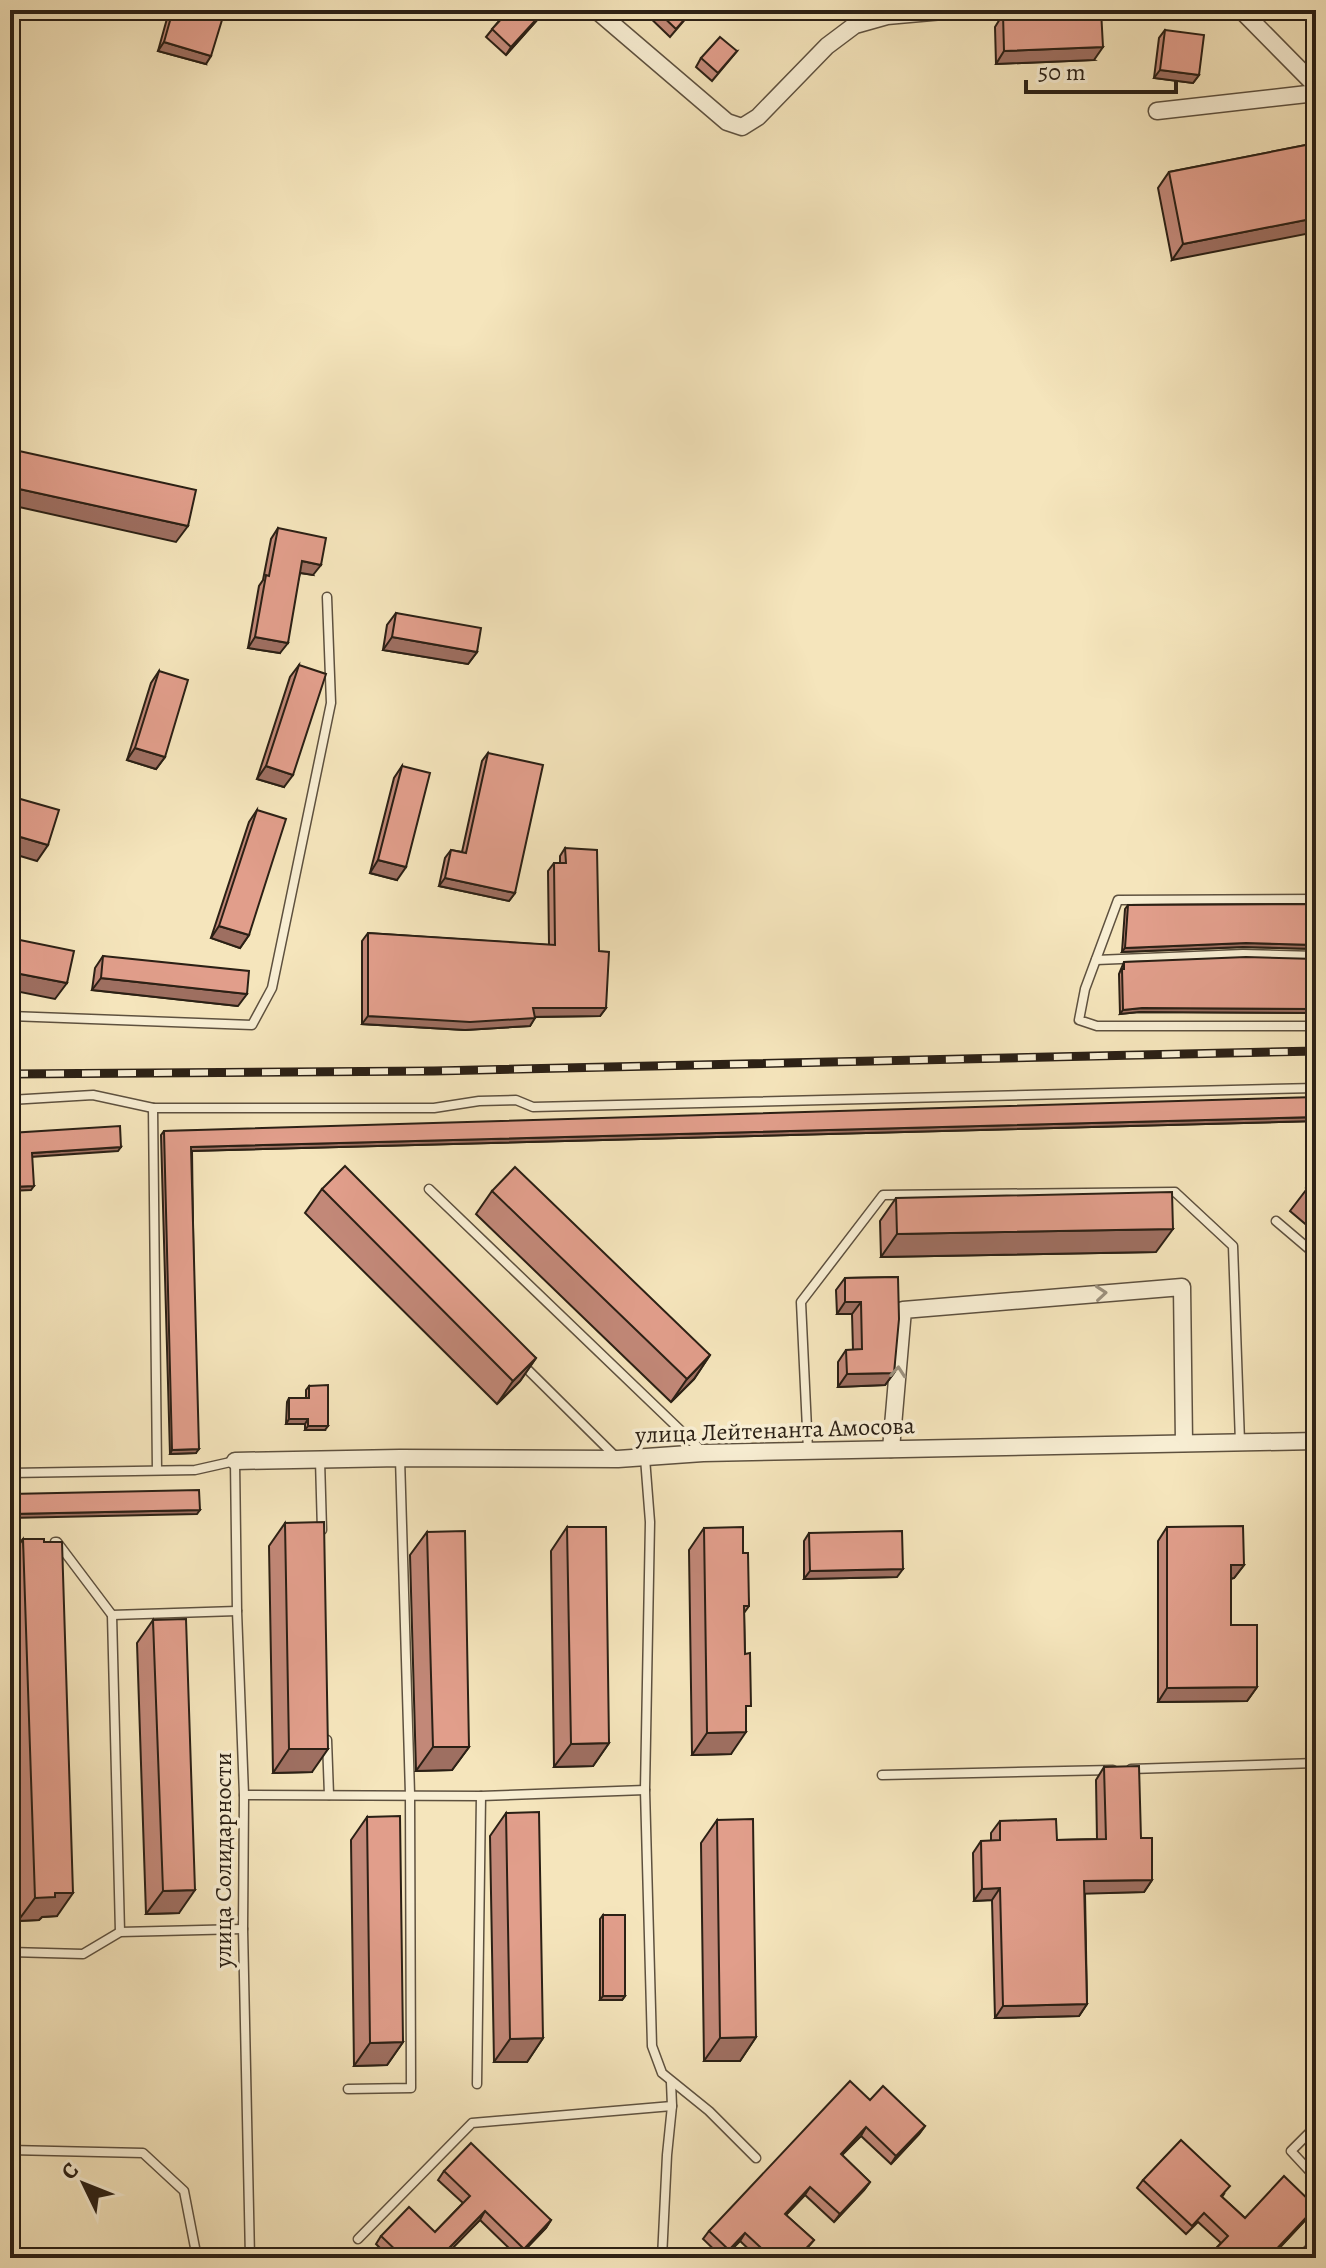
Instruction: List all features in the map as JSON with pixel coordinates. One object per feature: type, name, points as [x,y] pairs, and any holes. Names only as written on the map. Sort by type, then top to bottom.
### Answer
[{"type":"street","points":[[596,10],[727,122],[742,127],[758,117],[827,46],[855,25],[887,16],[954,10]]},
{"type":"street","points":[[1241,10],[1316,86]]},
{"type":"street","points":[[1157,111],[1316,93]]},
{"type":"street","points":[[891,1449],[903,1310],[1182,1287],[1184,1443]]},
{"type":"street","name":"улица Лейтенанта Амосова","points":[[235,1461],[618,1459],[808,1450],[1316,1441]]},
{"type":"lane","points":[[10,1016],[252,1025],[272,988],[331,703],[327,597]]},
{"type":"lane","points":[[1316,899],[1118,900],[1085,989],[1079,1020],[1097,1026],[1316,1026]]},
{"type":"lane","points":[[1096,960],[1243,954],[1316,956]]},
{"type":"lane","points":[[10,1100],[93,1095],[153,1108],[434,1108],[479,1101],[516,1100],[533,1107],[1316,1088]]},
{"type":"lane","points":[[153,1108],[157,1470]]},
{"type":"lane","points":[[429,1189],[703,1453]]},
{"type":"lane","points":[[808,1450],[801,1302],[883,1195],[1175,1192],[1233,1246],[1240,1442]]},
{"type":"lane","points":[[1276,1221],[1316,1255]]},
{"type":"lane","points":[[518,1360],[618,1459]]},
{"type":"lane","points":[[348,2089],[411,2088],[410,1794],[400,1458]]},
{"type":"lane","points":[[645,1458],[650,1522],[645,1790],[652,2046],[662,2073],[709,2111],[756,2158]]},
{"type":"lane","points":[[320,1460],[322,1540]]},
{"type":"lane","points":[[10,1473],[195,1470],[235,1461]]},
{"type":"lane","name":"улица Солидарности","points":[[235,1461],[244,1795],[243,1929],[250,2258]]},
{"type":"lane","points":[[10,1545],[57,1542],[112,1615],[120,1932]]},
{"type":"lane","points":[[112,1615],[237,1611]]},
{"type":"lane","points":[[327,1731],[329,1795]]},
{"type":"lane","points":[[882,1775],[1316,1763]]},
{"type":"lane","points":[[244,1795],[481,1796],[645,1790]]},
{"type":"lane","points":[[477,2084],[481,1796]]},
{"type":"lane","points":[[10,1952],[83,1954],[120,1932],[243,1929]]},
{"type":"lane","points":[[662,2258],[671,2082]]},
{"type":"lane","points":[[358,2239],[472,2123],[672,2106]]},
{"type":"lane","points":[[1316,2126],[1291,2151],[1316,2178]]},
{"type":"lane","points":[[10,2150],[143,2153],[184,2191],[197,2258]]},
{"type":"lane","points":[[1300,2258],[1316,2242]]},
{"type":"building","points":[[173,10],[222,20],[211,56],[164,42]]},
{"type":"building","points":[[502,10],[543,12],[511,47],[492,29],[506,14]]},
{"type":"building","points":[[656,10],[693,10],[676,29]]},
{"type":"building","points":[[1101,10],[1103,47],[1004,51],[1003,14]]},
{"type":"building","points":[[1165,30],[1204,35],[1199,75],[1160,70]]},
{"type":"building","points":[[720,37],[737,51],[718,73],[701,58]]},
{"type":"building","points":[[1316,143],[1316,218],[1183,244],[1169,172]]},
{"type":"building","points":[[10,449],[196,490],[188,526],[10,487]]},
{"type":"building","points":[[278,528],[326,538],[321,565],[302,561],[288,643],[255,637]]},
{"type":"building","points":[[396,613],[481,628],[477,652],[392,637]]},
{"type":"building","points":[[299,665],[326,674],[293,775],[266,766]]},
{"type":"building","points":[[159,671],[188,680],[165,757],[135,748]]},
{"type":"building","points":[[488,753],[543,765],[515,893],[445,878],[451,850],[466,853]]},
{"type":"building","points":[[402,766],[430,773],[406,867],[378,860]]},
{"type":"building","points":[[10,796],[59,810],[48,845],[10,834]]},
{"type":"building","points":[[257,810],[286,819],[249,935],[219,926]]},
{"type":"building","points":[[565,848],[597,850],[599,951],[609,952],[606,1008],[533,1008],[535,1018],[470,1022],[368,1016],[368,933],[555,945],[554,863],[566,863]]},
{"type":"building","points":[[1316,904],[1316,945],[1246,943],[1125,948],[1128,905]]},
{"type":"building","points":[[10,938],[74,951],[67,983],[10,972]]},
{"type":"building","points":[[103,956],[249,971],[247,994],[101,978]]},
{"type":"building","points":[[1246,957],[1316,959],[1316,1009],[1123,1010],[1124,962]]},
{"type":"building","points":[[1316,1097],[1316,1117],[191,1147],[199,1449],[172,1450],[164,1131]]},
{"type":"building","points":[[120,1126],[121,1147],[32,1153],[34,1186],[10,1187],[10,1133]]},
{"type":"building","points":[[345,1166],[536,1358],[513,1381],[322,1189]]},
{"type":"building","points":[[515,1167],[710,1355],[687,1379],[492,1191]]},
{"type":"building","points":[[1316,1177],[1316,1196],[1306,1188]]},
{"type":"building","points":[[1172,1192],[1173,1229],[897,1234],[896,1198]]},
{"type":"building","points":[[898,1277],[899,1319],[894,1373],[847,1374],[846,1350],[862,1349],[861,1302],[845,1302],[845,1278]]},
{"type":"building","points":[[328,1385],[328,1426],[308,1426],[308,1419],[289,1419],[289,1398],[309,1398],[309,1386]]},
{"type":"building","points":[[199,1490],[200,1510],[10,1514],[10,1494]]},
{"type":"building","points":[[324,1522],[328,1749],[289,1749],[285,1523]]},
{"type":"building","points":[[1243,1526],[1244,1565],[1231,1565],[1231,1625],[1257,1625],[1257,1687],[1167,1688],[1167,1527]]},
{"type":"building","points":[[567,1527],[606,1527],[609,1743],[571,1744]]},
{"type":"building","points":[[743,1527],[743,1553],[748,1553],[749,1606],[744,1606],[745,1654],[750,1653],[751,1706],[746,1706],[746,1732],[707,1733],[704,1528]]},
{"type":"building","points":[[465,1531],[469,1747],[433,1747],[427,1532]]},
{"type":"building","points":[[902,1531],[903,1569],[810,1571],[809,1533]]},
{"type":"building","points":[[23,1539],[62,1542],[73,1893],[55,1893],[55,1897],[35,1898]]},
{"type":"building","points":[[186,1619],[195,1890],[163,1891],[153,1620]]},
{"type":"building","points":[[1139,1766],[1141,1838],[1152,1838],[1152,1880],[1084,1881],[1087,2004],[1003,2006],[1000,1888],[982,1889],[981,1841],[1000,1840],[1000,1821],[1056,1819],[1057,1840],[1106,1839],[1104,1767]]},
{"type":"building","points":[[539,1812],[543,2038],[510,2039],[506,1813]]},
{"type":"building","points":[[400,1816],[403,2042],[370,2043],[367,1817]]},
{"type":"building","points":[[753,1819],[756,2037],[720,2038],[717,1820]]},
{"type":"building","points":[[603,1915],[625,1915],[625,1996],[603,1996]]},
{"type":"building","points":[[850,2081],[870,2100],[883,2086],[925,2126],[896,2156],[866,2127],[841,2154],[870,2182],[840,2214],[810,2187],[785,2214],[814,2240],[797,2258],[772,2258],[745,2233],[729,2250],[709,2231]]},
{"type":"building","points":[[1181,2140],[1230,2186],[1221,2196],[1245,2218],[1284,2176],[1316,2207],[1268,2258],[1207,2258],[1228,2236],[1204,2213],[1192,2226],[1143,2180]]},
{"type":"building","points":[[471,2143],[551,2220],[524,2249],[485,2211],[450,2247],[461,2258],[404,2258],[381,2236],[409,2207],[435,2232],[470,2196],[444,2171]]},
{"type":"railway","points":[[10,1074],[434,1071],[1316,1051]]}]
